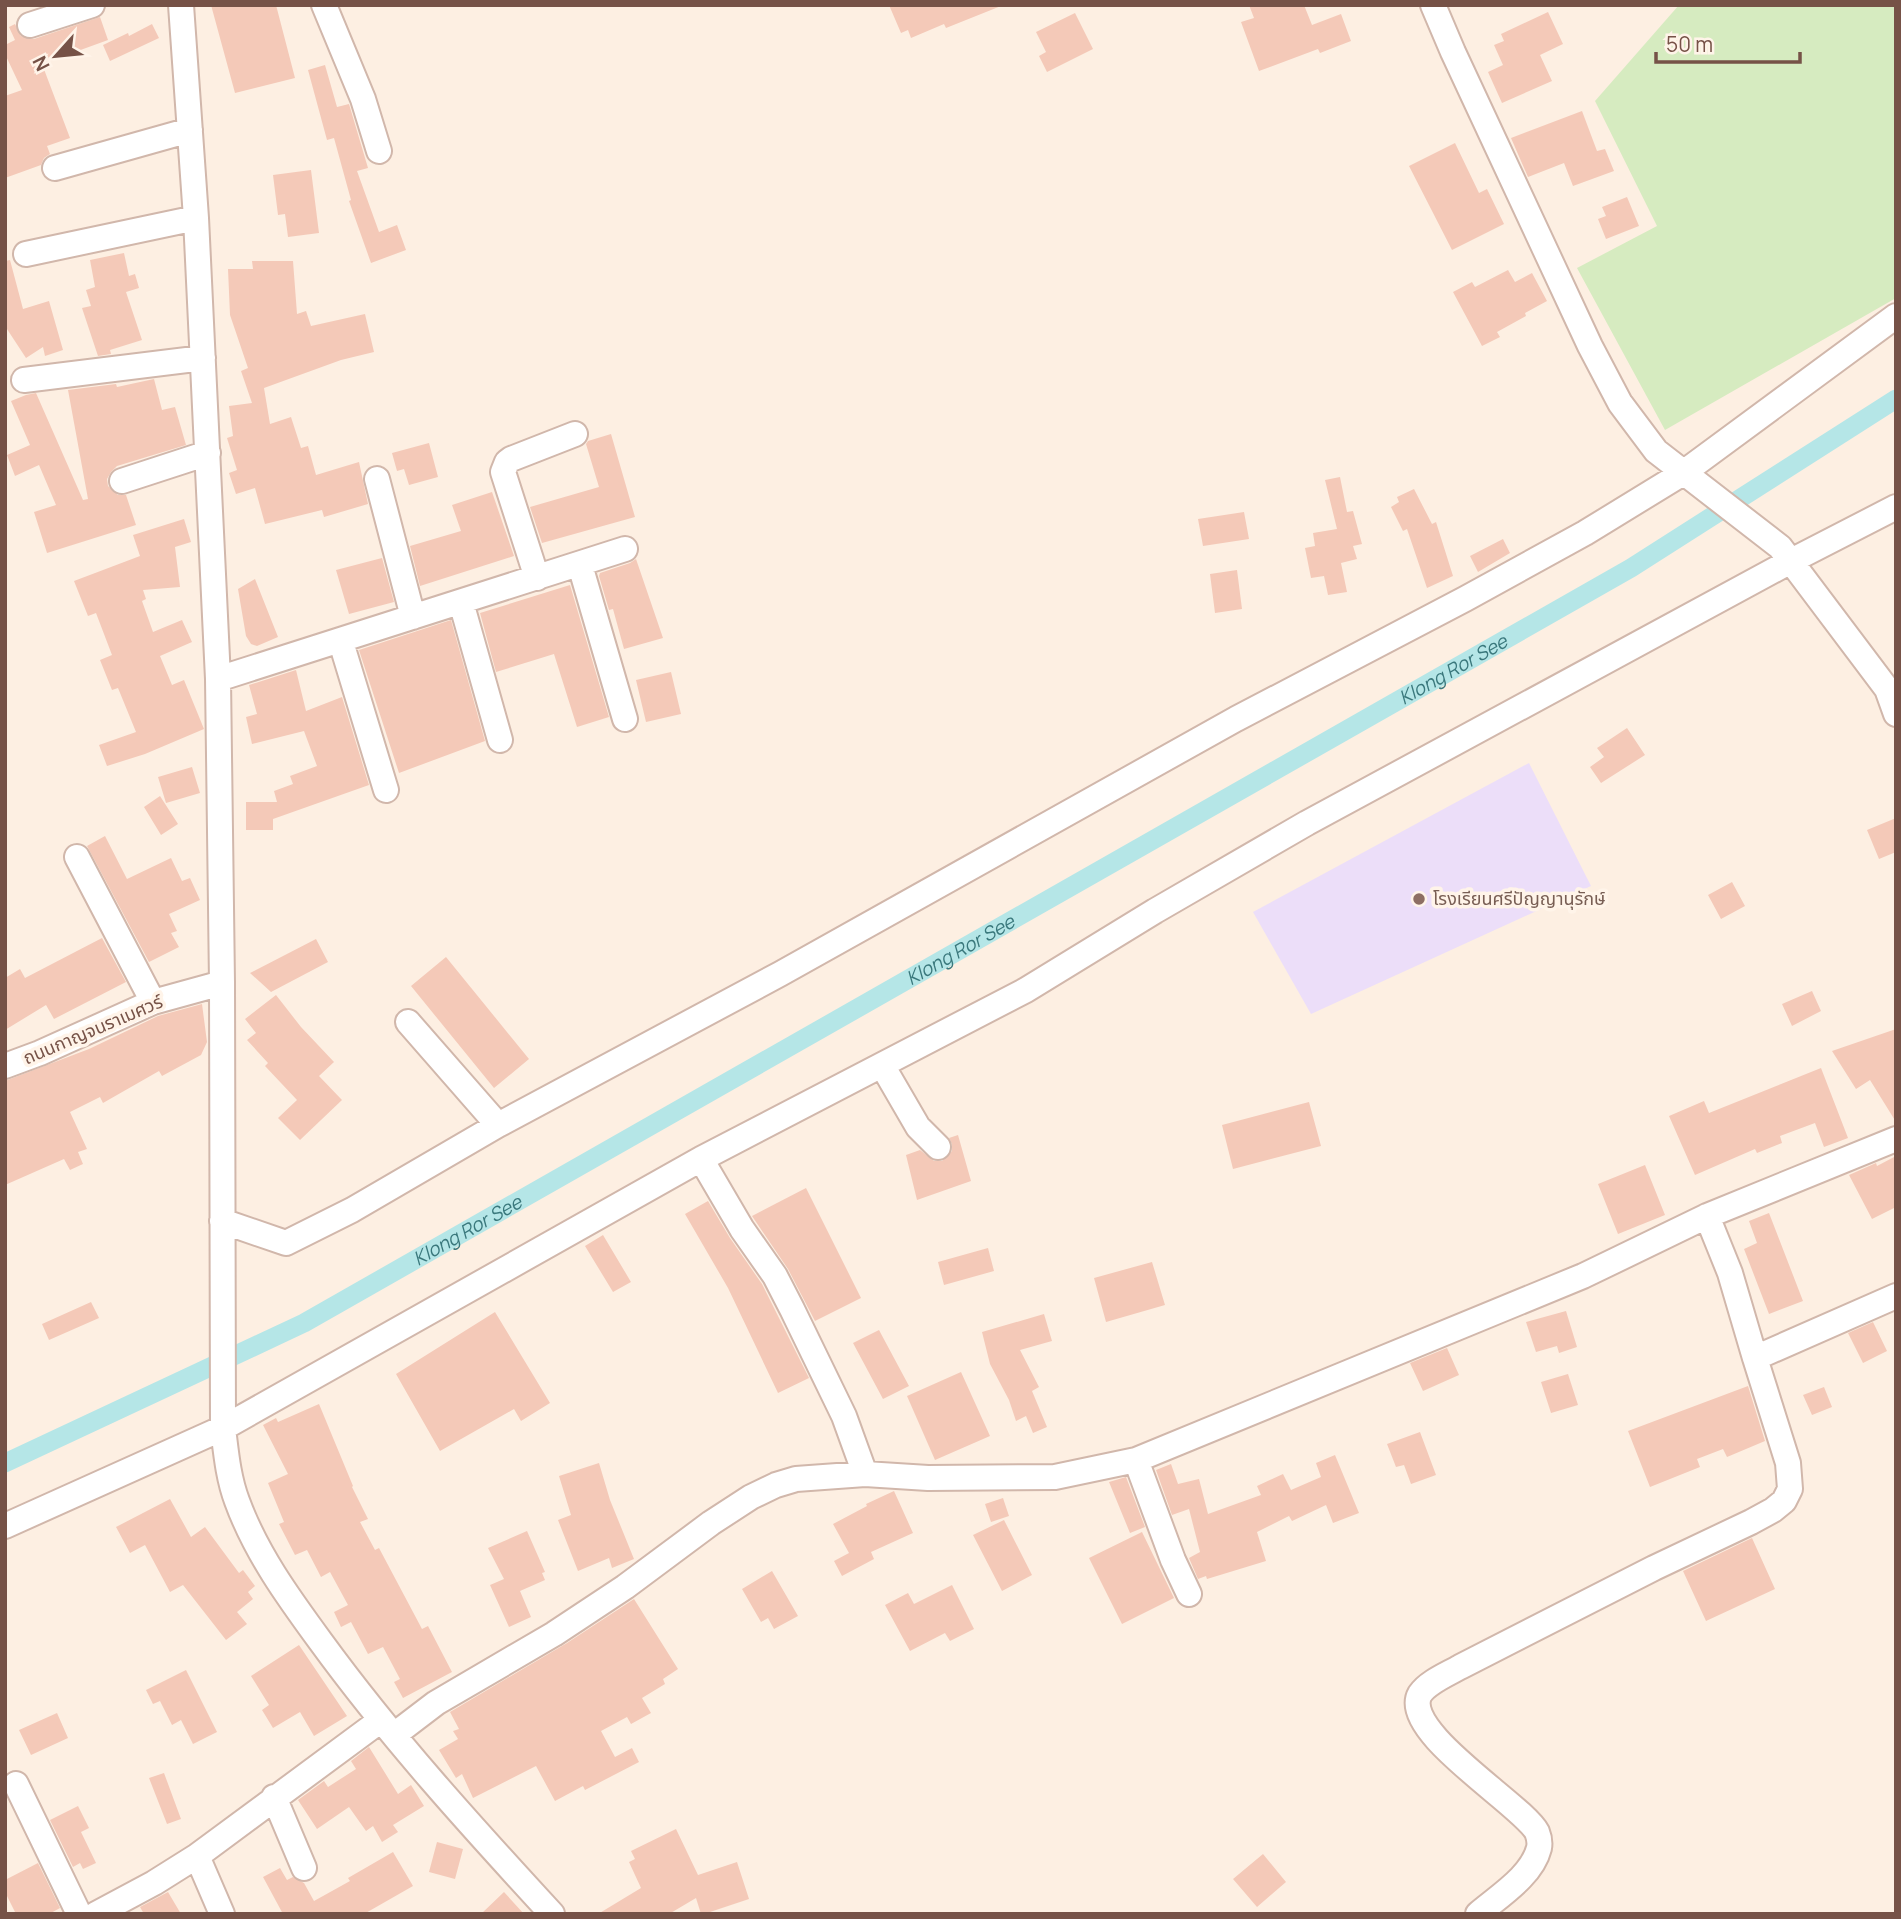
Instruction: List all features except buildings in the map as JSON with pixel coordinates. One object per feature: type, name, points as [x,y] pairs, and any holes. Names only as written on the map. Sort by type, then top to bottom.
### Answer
[{"type":"street","points":[[30,25],[92,5]]},
{"type":"street","points":[[181,5],[196,218],[218,679],[223,1428],[230,1479],[235,1497],[260,1551],[283,1590],[387,1728],[485,1842],[552,1914]]},
{"type":"street","points":[[324,5],[363,99],[379,151]]},
{"type":"street","points":[[1438,7],[1452,52],[1590,346],[1620,403],[1656,451],[1785,554],[1891,686],[1896,714]]},
{"type":"street","points":[[55,167],[190,130]]},
{"type":"street","points":[[26,254],[196,218]]},
{"type":"street","points":[[222,1221],[281,1243],[291,1242],[352,1210],[498,1125],[780,974],[1236,719],[1687,477],[1896,316]]},
{"type":"street","points":[[24,380],[203,358]]},
{"type":"street","points":[[537,578],[503,472],[511,459],[575,434]]},
{"type":"street","points":[[122,481],[208,453]]},
{"type":"street","points":[[377,479],[413,617]]},
{"type":"street","points":[[5,1526],[223,1428],[701,1159],[1026,990],[1307,823],[1785,554],[1896,507]]},
{"type":"street","points":[[218,679],[625,550]]},
{"type":"street","points":[[580,565],[625,719]]},
{"type":"street","points":[[461,602],[500,740]]},
{"type":"street","points":[[341,642],[386,790]]},
{"type":"street","points":[[76,857],[153,1002]]},
{"type":"street","name":"ถนนกาญจนราเมศวร์","points":[[5,1066],[153,1002],[222,983]]},
{"type":"street","points":[[408,1022],[498,1125]]},
{"type":"street","points":[[882,1065],[918,1127],[938,1147]]},
{"type":"street","points":[[96,1914],[197,1856],[274,1797],[387,1728],[554,1634],[668,1557],[711,1523],[763,1490],[796,1479],[865,1474],[928,1478],[1055,1477],[1136,1460],[1583,1276],[1707,1216],[1896,1139]]},
{"type":"street","points":[[701,1159],[742,1229],[775,1276],[844,1416],[865,1474]]},
{"type":"street","points":[[1479,1914],[1523,1875],[1540,1844],[1536,1831],[1480,1781],[1432,1731],[1422,1718],[1418,1703],[1421,1693],[1460,1667],[1773,1510],[1784,1501],[1790,1489],[1788,1463],[1730,1273],[1707,1216]]},
{"type":"street","points":[[1755,1358],[1896,1296]]},
{"type":"street","points":[[1136,1460],[1173,1560],[1189,1594]]},
{"type":"street","points":[[16,1784],[79,1914]]},
{"type":"street","points":[[274,1797],[304,1868]]},
{"type":"street","points":[[197,1856],[222,1914]]},
{"type":"shaded area","name":"โรงเรียนศรีปัญญานุรักษ์","points":[[1529,763],[1591,886],[1311,1014],[1253,912]]},
{"type":"green space","points":[[1679,5],[1896,5],[1896,298],[1665,430],[1577,268],[1657,226],[1595,101]]},
{"type":"waterway","name":"Klong Ror See","points":[[5,1463],[304,1323],[1631,568],[1896,399]]},
{"type":"place","name":"โรงเรียนศรีปัญญานุรักษ์","points":[[1419,899]]}]
